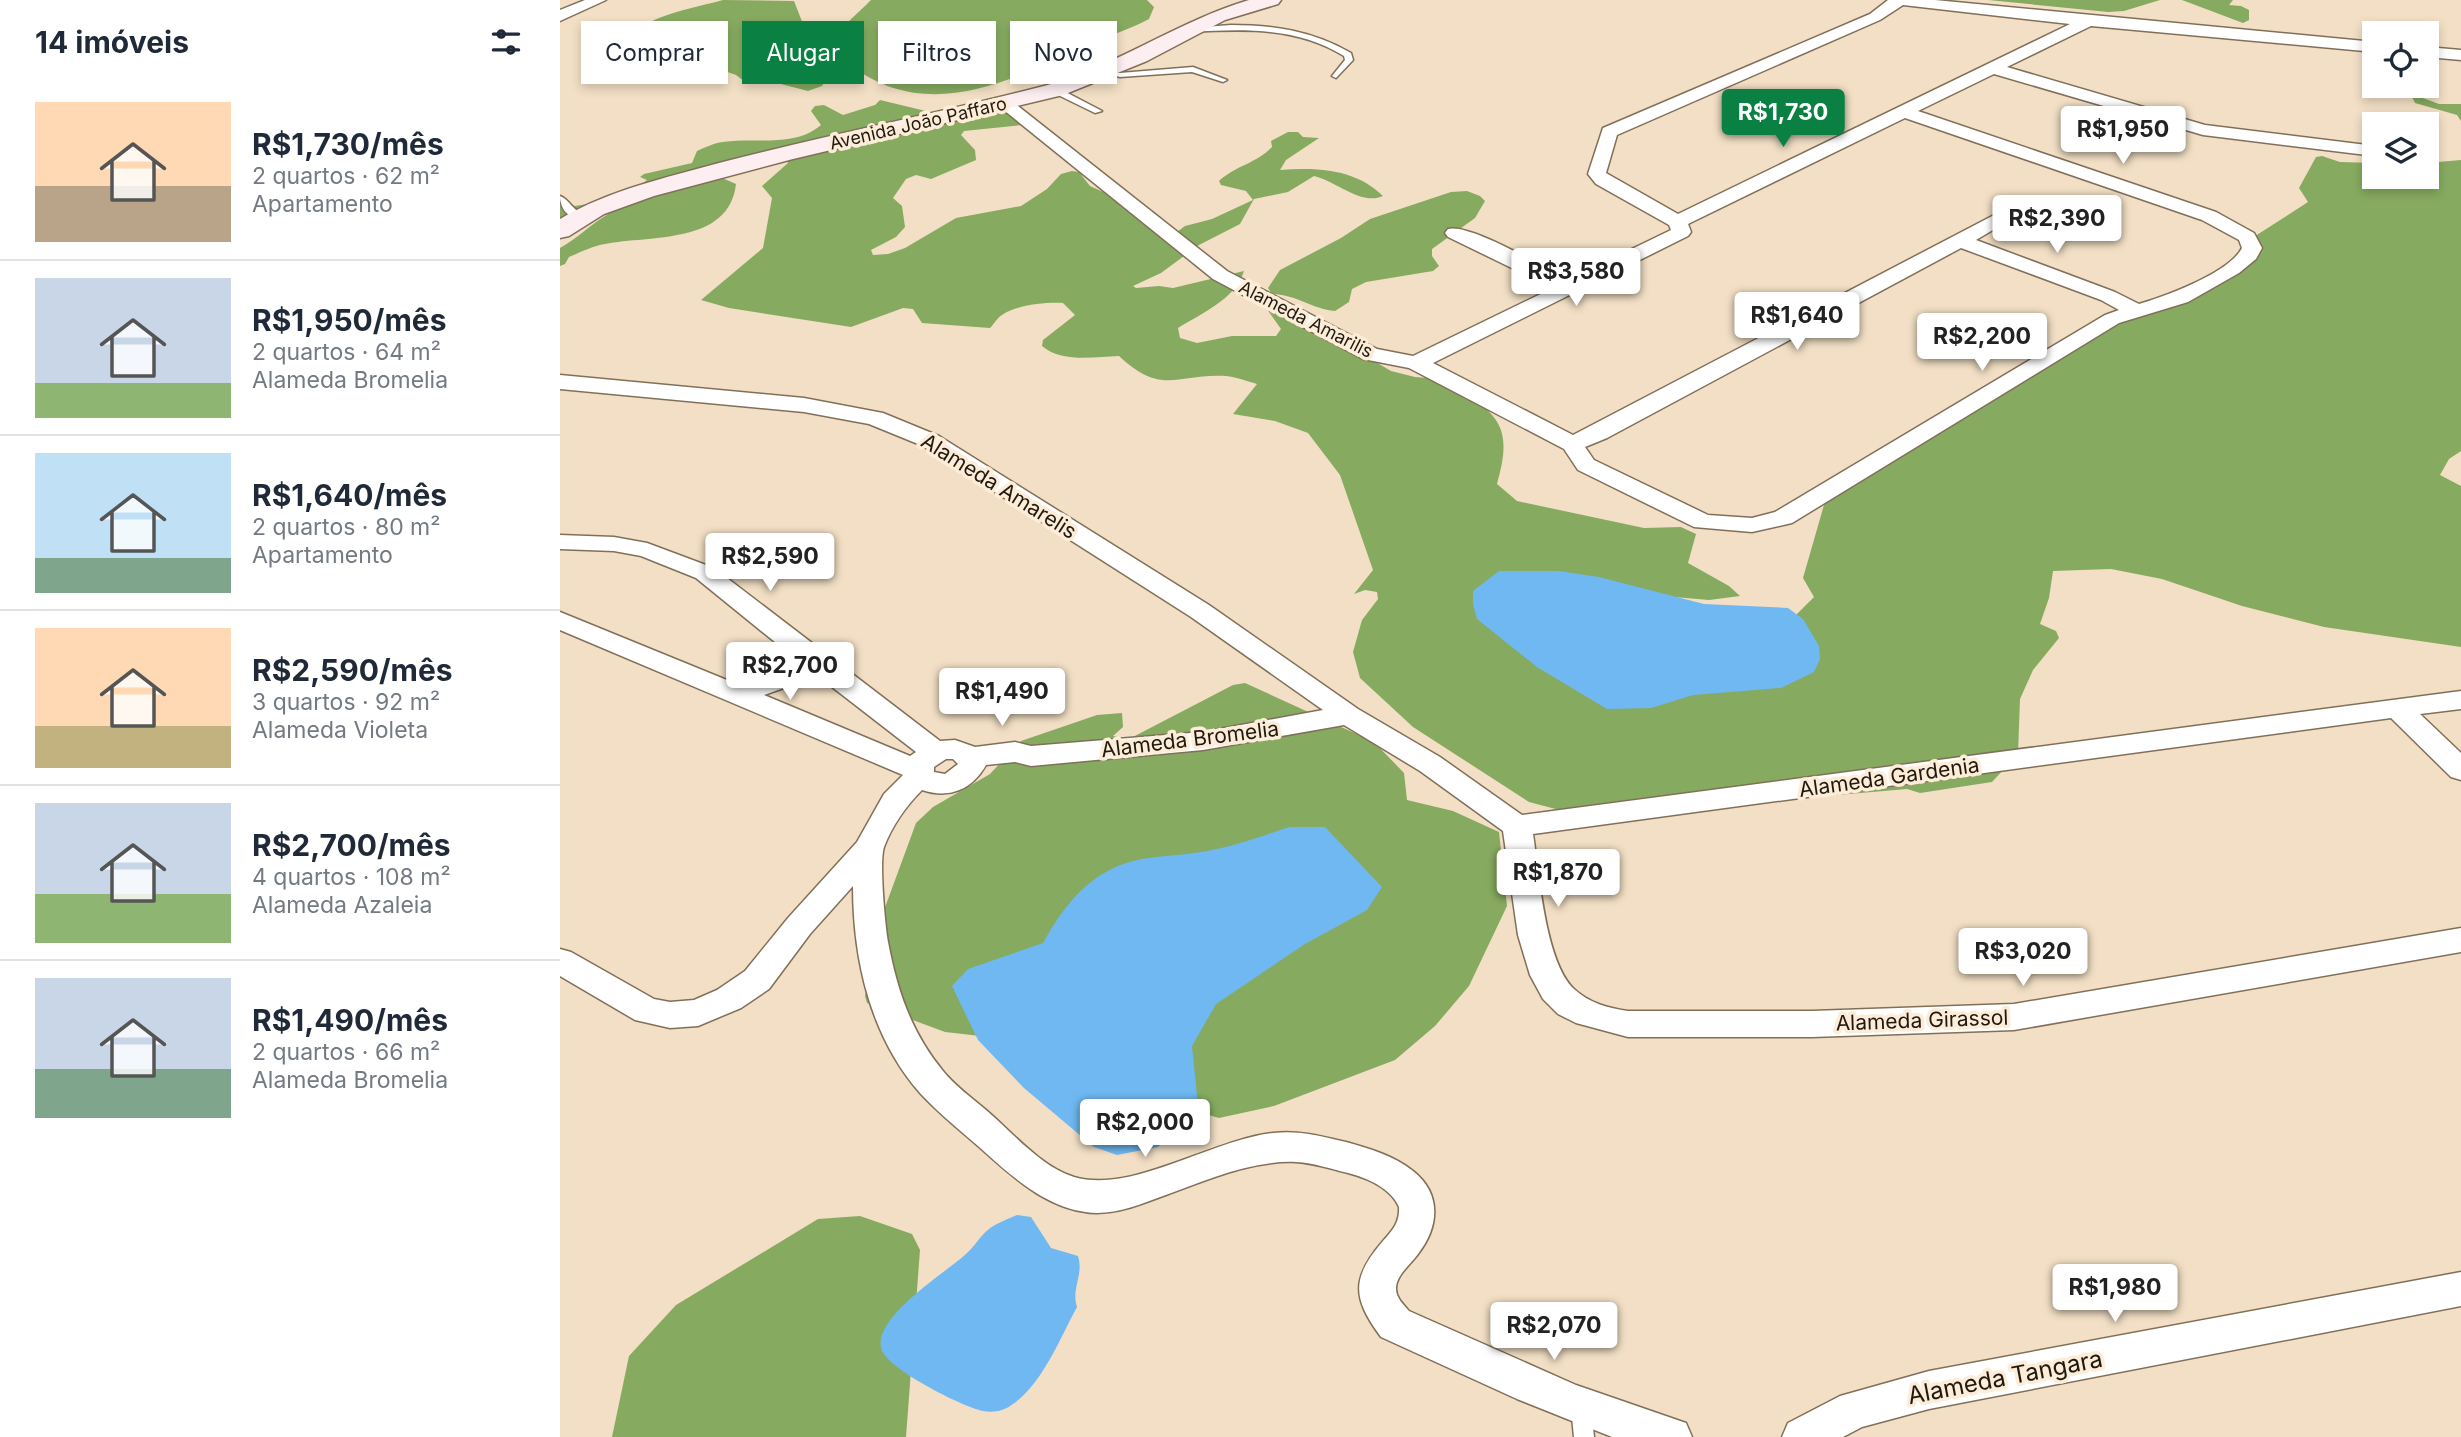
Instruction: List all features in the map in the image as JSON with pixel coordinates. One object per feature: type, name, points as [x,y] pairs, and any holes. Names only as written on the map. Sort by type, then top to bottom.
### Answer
[{"type":"street","points":[[560,16],[598,0]]},
{"type":"street","name":"Avenida João Paffaro","points":[[1117,65],[1218,16],[1271,0]]},
{"type":"street","points":[[1416,363],[1681,232],[1678,222],[1602,180],[1597,174],[1609,132],[1875,17],[1898,0],[2088,21],[2362,46]]},
{"type":"street","points":[[1678,222],[2088,21]]},
{"type":"street","points":[[2439,53],[2461,55]]},
{"type":"street","points":[[1992,68],[2203,130],[2362,149]]},
{"type":"street","name":"Avenida João Paffaro","points":[[560,230],[581,216],[617,200],[738,166],[1003,103],[1071,84]]},
{"type":"street","name":"Alameda Amarilis","points":[[1003,103],[1220,275],[1371,354],[1416,363],[1572,444],[1586,465],[1703,522],[1752,525],[1783,518],[2112,319],[2134,310],[2181,298],[2232,270],[2249,255],[2252,248],[2248,237],[2220,221],[1905,112]]},
{"type":"street","points":[[1572,444],[1611,427],[2003,218]]},
{"type":"street","points":[[1455,233],[1569,288]]},
{"type":"street","points":[[1960,241],[2108,296],[2134,310]]},
{"type":"street","name":"Alameda Amarelis","points":[[560,382],[804,405],[875,418],[911,432],[931,441],[1200,611],[1348,715]]},
{"type":"street","points":[[560,542],[614,544],[647,550],[677,559],[705,573],[817,660],[929,771]]},
{"type":"street","points":[[560,620],[929,771]]},
{"type":"street","points":[[740,694],[785,678],[817,660]]},
{"type":"street","name":"Alameda Gardenia","points":[[1517,826],[2461,700]]},
{"type":"street","points":[[2398,709],[2461,770]]},
{"type":"street","points":[[1348,715],[1430,764],[1517,826]]},
{"type":"street","name":"Alameda Bromelia","points":[[929,771],[956,749],[970,764],[1010,766],[1031,756],[1203,741],[1348,715]]},
{"type":"street","points":[[560,961],[647,1011],[670,1015],[698,1013],[729,999],[757,980],[876,836],[912,808],[929,771]]},
{"type":"street","name":"Alameda Girassol","points":[[1517,826],[1538,950],[1556,992],[1575,1008],[1600,1020],[1628,1024],[1812,1024],[2014,1017],[2461,940]]},
{"type":"street","points":[[876,836],[869,926],[880,985],[899,1035],[932,1083],[1035,1175],[1065,1190],[1094,1197],[1117,1196],[1258,1150],[1290,1146],[1319,1150],[1378,1167],[1410,1190],[1417,1204],[1418,1216],[1413,1228],[1379,1274],[1377,1290],[1382,1312],[1395,1324],[1531,1387],[1582,1421],[1632,1426],[1672,1437]]},
{"type":"street","name":"Alameda Tangara","points":[[1802,1437],[1854,1410],[1929,1390],[2461,1289]]},
{"type":"lane","points":[[1185,31],[1253,26],[1312,37],[1348,55],[1349,60],[1336,76]]},
{"type":"lane","points":[[1117,74],[1193,69],[1223,80]]},
{"type":"lane","points":[[1055,90],[1098,111]]},
{"type":"lane","points":[[560,199],[571,213],[581,216]]},
{"type":"green space","points":[[723,0],[794,1],[802,21],[742,21],[742,80],[728,72],[728,21],[652,21]]},
{"type":"green space","points":[[871,0],[1147,0],[1154,7],[1149,19],[1117,33],[1117,21],[1010,21],[1010,79],[996,84],[996,21],[878,21],[878,82],[864,73],[864,21],[850,21]]},
{"type":"green space","points":[[1988,0],[2160,0],[2124,11],[2108,12]]},
{"type":"green space","points":[[2182,0],[2233,0],[2229,5],[2249,10],[2249,20],[2243,23]]},
{"type":"green space","points":[[781,84],[823,84],[808,91]]},
{"type":"green space","points":[[883,84],[996,84],[937,94],[908,92]]},
{"type":"green space","points":[[2412,98],[2423,98],[2439,104],[2461,104],[2461,121],[2457,115],[2415,103]]},
{"type":"green space","points":[[880,100],[930,112],[827,146],[845,148],[870,143],[930,124],[987,111],[1009,114],[1022,125],[964,131],[961,135],[975,150],[976,160],[931,179],[916,175],[906,179],[893,198],[902,206],[905,227],[896,237],[871,250],[873,255],[888,254],[905,248],[956,218],[1021,206],[1047,189],[1061,174],[1072,171],[1079,172],[1090,186],[1123,201],[1173,235],[1185,226],[1212,219],[1253,200],[1246,191],[1221,185],[1219,181],[1266,152],[1272,147],[1271,141],[1288,132],[1319,138],[1286,160],[1280,170],[1322,170],[1348,175],[1361,180],[1383,196],[1366,198],[1314,176],[1288,192],[1254,199],[1240,224],[1199,245],[1161,273],[1133,286],[1173,288],[1244,271],[1240,281],[1225,298],[1178,328],[1180,338],[1197,343],[1232,336],[1276,336],[1281,329],[1264,305],[1321,330],[1391,371],[1415,377],[1456,380],[1498,423],[1504,448],[1497,484],[1517,501],[1644,528],[1681,527],[1696,534],[1688,563],[1729,586],[1740,596],[1709,600],[1547,586],[1789,622],[1814,597],[1803,578],[1828,491],[2135,310],[2170,302],[2249,255],[2249,240],[2308,202],[2299,188],[2316,157],[2362,163],[2362,189],[2439,189],[2439,162],[2461,160],[2461,451],[2449,459],[2440,475],[2461,486],[2461,647],[2324,627],[2242,606],[2162,579],[2111,569],[2053,571],[2049,598],[2040,624],[2056,631],[2059,638],[2033,670],[2020,699],[2018,754],[1992,782],[1920,793],[1907,789],[1779,800],[1640,820],[1582,816],[1529,802],[1413,727],[1360,678],[1353,652],[1362,620],[1378,599],[1377,592],[1365,590],[1354,594],[1373,570],[1340,475],[1308,433],[1275,421],[1233,414],[1257,384],[1226,376],[1159,380],[1134,369],[1119,356],[1079,358],[1059,355],[1042,346],[1043,340],[1075,315],[1063,303],[1015,309],[1000,316],[990,328],[922,323],[913,309],[903,308],[851,327],[729,308],[701,300],[763,248],[772,198],[762,186],[788,163],[786,158],[720,177],[736,184],[730,204],[719,218],[703,227],[664,237],[600,245],[569,257],[565,264],[560,266],[560,248],[603,217],[618,209],[679,188],[560,226],[560,206],[593,203],[618,195],[647,180],[640,177],[644,174],[692,163],[697,151],[716,143],[799,137],[821,125],[811,111],[815,106],[824,105],[843,115],[875,105]]},
{"type":"green space","points":[[1467,191],[1485,201],[1475,218],[1432,249],[1432,256],[1439,266],[1433,271],[1366,282],[1352,289],[1349,302],[1335,311],[1288,296],[1272,294],[1268,288],[1280,270],[1341,238],[1370,219],[1451,192]]},
{"type":"green space","points":[[1245,683],[1374,742],[1404,773],[1407,800],[1453,811],[1499,832],[1507,906],[1469,986],[1435,1026],[1395,1060],[1274,1106],[1219,1118],[1163,1102],[989,1037],[945,1032],[867,1003],[865,996],[880,921],[916,823],[933,807],[990,774],[1021,741],[1097,715],[1122,713],[1123,727],[1113,736],[1129,739],[1233,685]]},
{"type":"green space","points":[[860,1216],[912,1234],[920,1250],[906,1437],[612,1437],[629,1356],[676,1305],[818,1219]]},
{"type":"water","points":[[1499,571],[1559,571],[1599,577],[1704,604],[1788,608],[1803,619],[1819,646],[1820,659],[1814,672],[1781,688],[1693,695],[1651,708],[1607,709],[1537,667],[1477,619],[1473,591]]},
{"type":"water","points":[[1289,827],[1325,827],[1382,887],[1367,910],[1305,944],[1216,1004],[1192,1046],[1198,1106],[1158,1147],[1117,1155],[1094,1147],[1024,1088],[978,1040],[952,986],[968,969],[1043,943],[1061,914],[1095,879],[1109,870],[1142,859],[1217,849]]},
{"type":"water","points":[[1017,1215],[1031,1217],[1051,1248],[1078,1256],[1080,1269],[1075,1294],[1077,1307],[1050,1359],[1024,1395],[1002,1410],[983,1411],[943,1395],[896,1366],[881,1348],[882,1336],[889,1322],[914,1296],[967,1253],[989,1229]]}]
